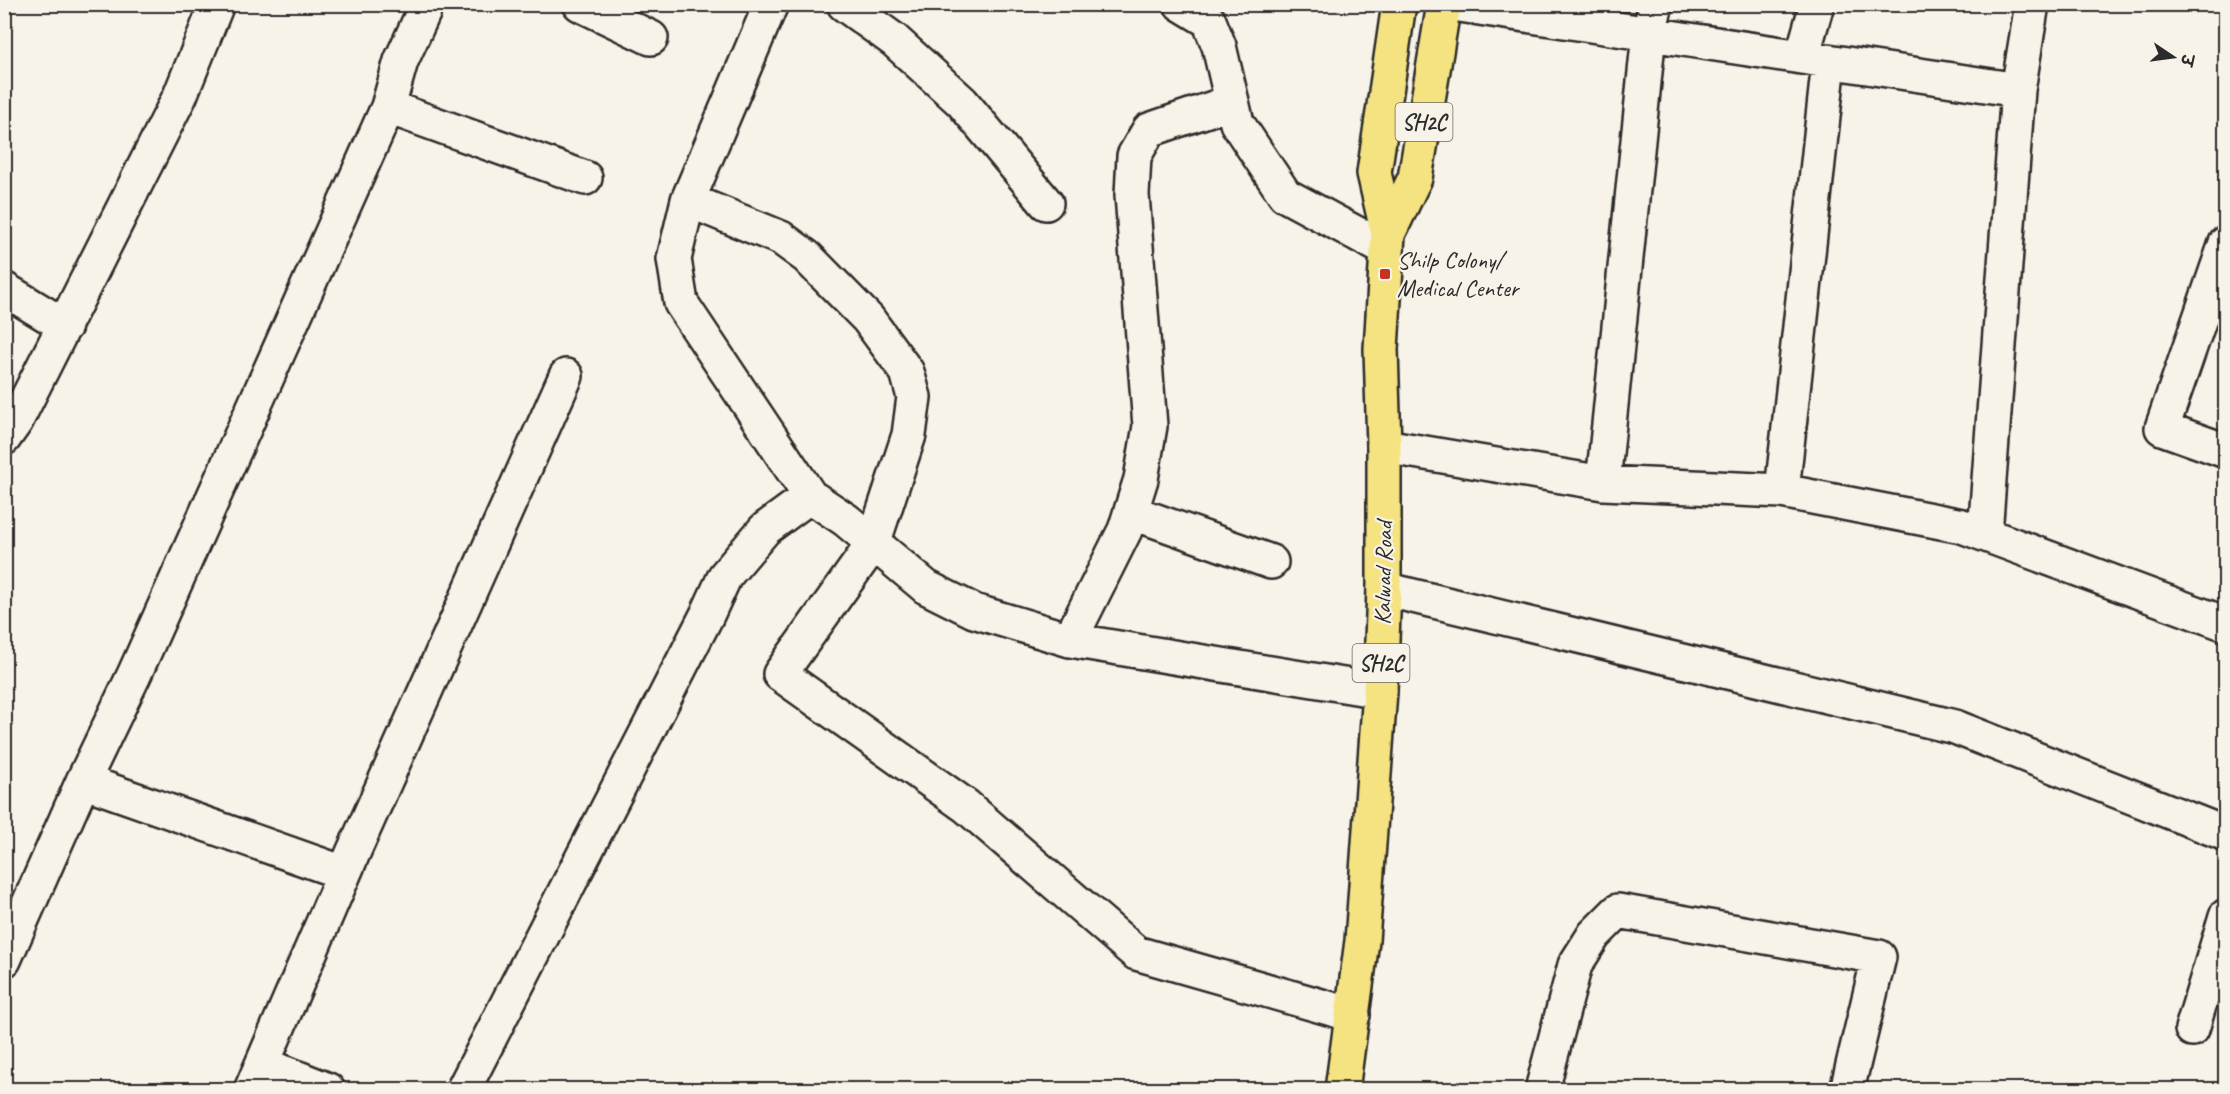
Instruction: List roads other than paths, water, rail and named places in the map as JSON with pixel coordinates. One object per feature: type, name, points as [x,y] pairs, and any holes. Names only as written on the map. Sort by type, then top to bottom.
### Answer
[{"type":"main road","name":"Kalwad Road","points":[[1342,1089],[1362,942],[1380,691],[1384,589],[1382,349],[1387,242],[1374,173],[1399,4]]},
{"type":"main road","name":"Kalwad Road","points":[[1387,242],[1415,178],[1444,4]]},
{"type":"street","points":[[4,438],[16,422],[180,96],[217,4]]},
{"type":"street","points":[[4,960],[388,107],[401,61],[425,4]]},
{"type":"street","points":[[580,4],[651,38]]},
{"type":"street","points":[[771,4],[688,200],[674,259],[681,303],[810,496],[846,520],[926,587],[964,606],[1070,640],[1380,691]]},
{"type":"street","points":[[844,4],[894,40],[962,102],[1046,203]]},
{"type":"street","points":[[1453,4],[1652,19],[1815,59],[2018,90]]},
{"type":"street","points":[[1782,491],[1815,59],[1817,4]]},
{"type":"street","points":[[1985,534],[2018,90],[2032,4]]},
{"type":"street","points":[[1198,10],[1219,45],[1237,123],[1285,195],[1387,242]]},
{"type":"street","points":[[1604,483],[1652,19]]},
{"type":"street","points":[[1070,640],[1125,530],[1141,479],[1150,426],[1132,195],[1134,156],[1149,130],[1231,102]]},
{"type":"street","points":[[388,107],[585,178]]},
{"type":"street","points":[[688,200],[782,238],[807,257],[868,319],[907,372],[914,397],[909,435],[873,544],[780,674],[966,806],[1136,953],[1353,1015]]},
{"type":"street","points":[[2226,243],[2162,428],[2226,451]]},
{"type":"street","points":[[4,289],[65,326]]},
{"type":"street","points":[[328,1089],[257,1077],[344,873],[566,376]]},
{"type":"street","points":[[1384,446],[1604,483],[1782,491],[1962,526],[2226,624]]},
{"type":"street","points":[[462,1089],[725,576],[765,530],[810,496]]},
{"type":"street","points":[[1131,512],[1270,562]]},
{"type":"street","points":[[1384,589],[1955,727],[2226,834]]},
{"type":"street","points":[[83,781],[344,873]]},
{"type":"street","points":[[1542,1089],[1575,965],[1594,935],[1617,911],[1879,957],[1847,1089]]},
{"type":"street","points":[[2192,1029],[2226,916]]},
{"type":"place","name":"Shilp Colony/ Medical Center","points":[[1385,274]]}]
